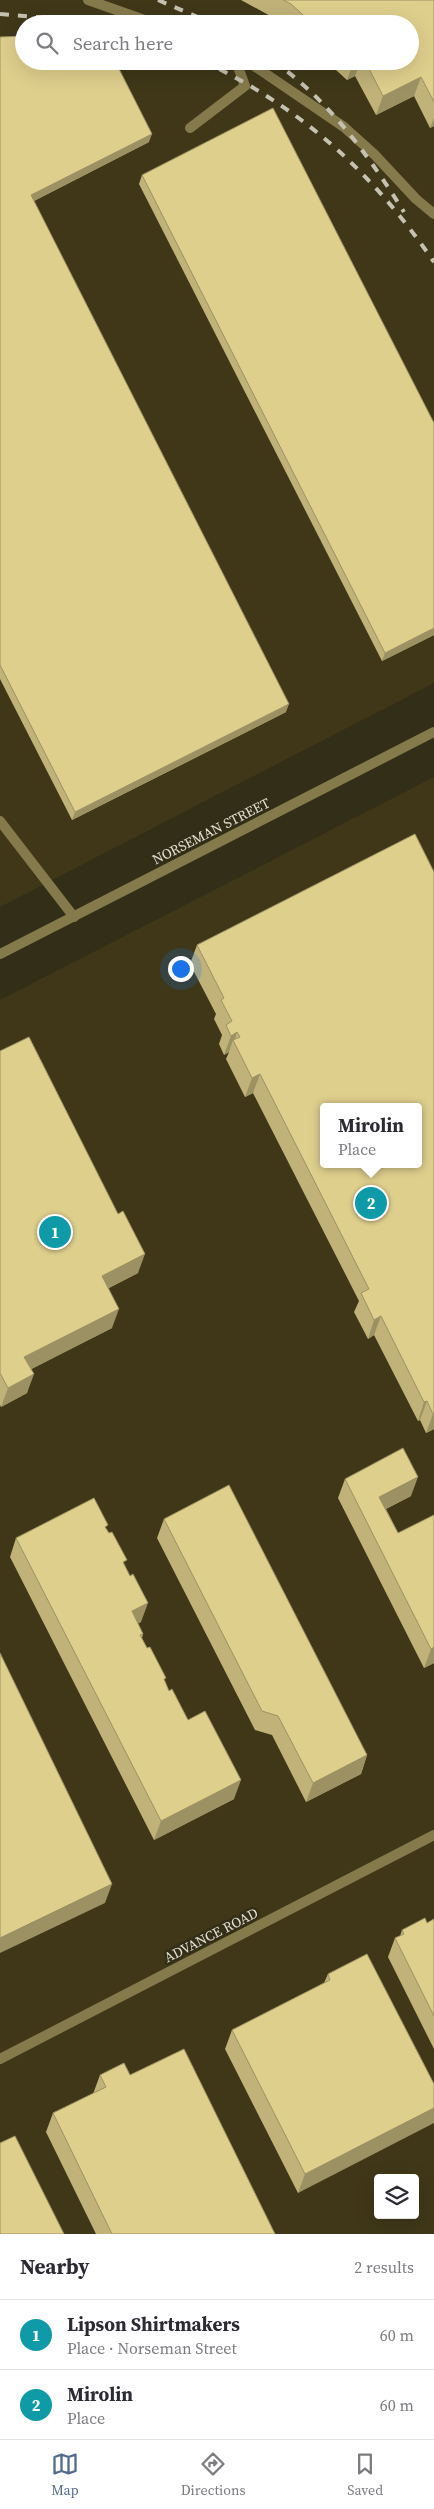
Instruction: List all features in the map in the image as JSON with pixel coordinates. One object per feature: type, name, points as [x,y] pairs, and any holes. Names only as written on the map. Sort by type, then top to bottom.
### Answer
[{"type":"street","points":[[88,0],[130,15]]},
{"type":"street","points":[[190,128],[245,86],[239,70]]},
{"type":"street","points":[[260,70],[344,127],[374,154],[416,200],[434,214]]},
{"type":"street","name":"NORSEMAN STREET","points":[[0,954],[434,732]]},
{"type":"street","points":[[0,821],[74,916]]},
{"type":"street","name":"ADVANCE ROAD","points":[[0,2059],[434,1835]]},
{"type":"shaded area","points":[[0,0],[434,0],[434,683],[0,907]]},
{"type":"shaded area","points":[[434,777],[434,2234],[0,2234],[0,1000]]},
{"type":"building","points":[[283,0],[434,0],[434,102],[421,77],[383,96],[370,70],[419,70],[419,15],[303,15],[291,4]]},
{"type":"building","points":[[15,36],[15,70],[120,70],[152,134],[31,195],[289,704],[75,812],[0,665],[0,37]]},
{"type":"building","points":[[273,108],[434,423],[434,628],[385,653],[142,175]]},
{"type":"building","points":[[415,834],[434,872],[433,1414],[427,1401],[424,1402],[381,1316],[374,1320],[361,1293],[369,1289],[260,1074],[252,1078],[233,1040],[240,1037],[237,1032],[231,1036],[226,1025],[232,1021],[221,1000],[224,998],[197,945]]},
{"type":"building","points":[[29,1037],[118,1214],[123,1211],[145,1254],[102,1276],[119,1309],[24,1357],[34,1374],[8,1388],[0,1373],[0,1051]]},
{"type":"building","points":[[403,1448],[418,1477],[379,1497],[398,1533],[434,1515],[434,1647],[431,1649],[345,1479]]},
{"type":"building","points":[[229,1485],[367,1755],[313,1783],[278,1716],[262,1711],[164,1519]]},
{"type":"building","points":[[94,1498],[108,1525],[105,1527],[109,1533],[112,1532],[127,1560],[123,1562],[130,1576],[133,1574],[148,1603],[132,1611],[143,1634],[140,1635],[147,1648],[150,1647],[166,1678],[164,1679],[169,1691],[172,1689],[188,1720],[205,1711],[241,1780],[161,1821],[16,1538]]},
{"type":"building","points":[[0,1653],[112,1884],[0,1938]]},
{"type":"building","points":[[425,1918],[427,1923],[434,1919],[434,2016],[395,1938],[404,1934],[402,1930]]},
{"type":"building","points":[[367,1954],[434,2084],[434,2108],[305,2174],[232,2030],[330,1980],[328,1974]]},
{"type":"building","points":[[184,2049],[275,2234],[112,2234],[53,2113],[106,2087],[100,2075],[124,2063],[130,2075]]},
{"type":"building","points":[[15,2136],[64,2234],[0,2234],[0,2143]]},
{"type":"railway","points":[[158,0],[193,15]]},
{"type":"railway","points":[[0,14],[15,15]]},
{"type":"railway","points":[[221,70],[272,100],[332,145],[386,199],[434,262]]},
{"type":"railway","points":[[285,70],[312,93],[346,130],[362,150],[404,212]]},
{"type":"place","name":"Mirolin","points":[[371,1203]]},
{"type":"place","name":"Lipson Shirtmakers","points":[[55,1232]]}]
